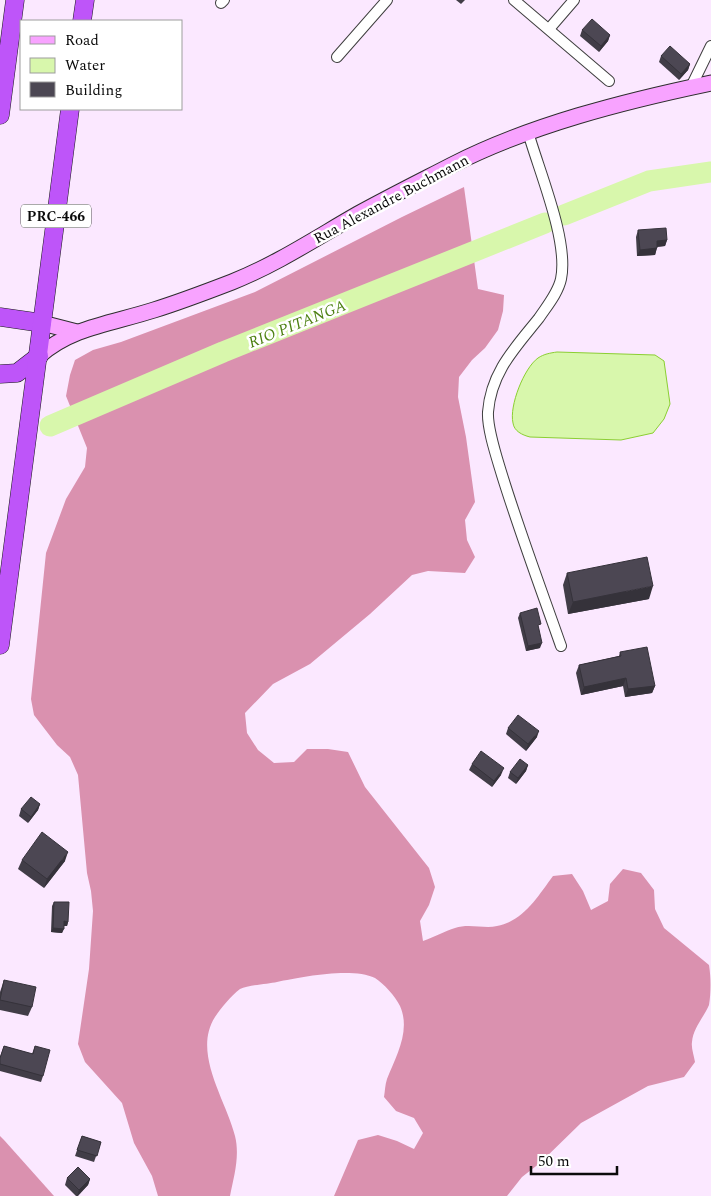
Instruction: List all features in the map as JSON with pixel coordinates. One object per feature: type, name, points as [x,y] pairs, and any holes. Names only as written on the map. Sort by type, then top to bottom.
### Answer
[{"type":"highway","points":[[0,115],[5,35],[15,0]]},
{"type":"highway","points":[[82,20],[85,0]]},
{"type":"highway","name":"PRC-466","points":[[0,645],[70,110]]},
{"type":"highway","points":[[0,317],[42,323]]},
{"type":"highway","points":[[0,374],[17,373],[39,356]]},
{"type":"main road","name":"Rua Alexandre Buchmann","points":[[39,356],[56,342],[77,332],[154,310],[232,282],[276,263],[360,213],[454,164],[528,132],[604,108],[711,83]]},
{"type":"main road","points":[[42,323],[77,332]]},
{"type":"street","points":[[337,57],[388,0]]},
{"type":"street","points":[[514,0],[609,81]]},
{"type":"street","points":[[549,29],[574,0]]},
{"type":"street","points":[[691,87],[711,46]]},
{"type":"street","points":[[528,132],[558,229],[562,263],[561,280],[552,300],[498,372],[490,393],[488,415],[495,451],[509,498],[561,646]]},
{"type":"shaded area","points":[[464,187],[478,289],[504,295],[503,311],[498,330],[459,377],[458,397],[466,437],[475,502],[465,520],[467,540],[475,557],[465,573],[428,571],[412,575],[370,614],[310,664],[273,684],[245,713],[247,733],[258,750],[274,763],[294,762],[307,749],[328,749],[348,752],[365,787],[429,868],[435,887],[429,905],[420,921],[423,941],[460,927],[492,927],[515,919],[530,907],[553,876],[572,874],[583,891],[591,910],[608,901],[610,884],[623,869],[641,873],[654,890],[655,909],[664,928],[709,965],[709,1005],[696,1027],[692,1042],[695,1062],[684,1077],[648,1086],[581,1123],[540,1163],[522,1177],[507,1196],[334,1196],[358,1140],[378,1135],[414,1149],[423,1133],[414,1118],[396,1111],[384,1097],[387,1079],[403,1034],[403,1015],[400,1006],[389,990],[375,978],[353,973],[312,976],[248,986],[240,989],[226,1002],[215,1017],[209,1031],[207,1046],[213,1076],[235,1136],[236,1166],[230,1196],[158,1196],[152,1176],[134,1143],[122,1103],[85,1062],[78,1044],[89,969],[93,911],[87,873],[78,775],[70,757],[57,745],[34,715],[31,699],[46,553],[66,499],[85,467],[87,448],[66,396],[70,375],[75,360],[93,350],[121,342],[255,292]]},
{"type":"shaded area","points":[[0,1136],[4,1140],[54,1196],[0,1196]]},
{"type":"water","points":[[557,352],[655,355],[664,361],[670,404],[664,419],[653,433],[621,440],[530,437],[519,432],[514,426],[512,416],[515,398],[523,378],[538,358]]},
{"type":"building","points":[[592,19],[610,35],[601,46],[582,30]]},
{"type":"building","points":[[670,46],[690,64],[681,74],[661,56]]},
{"type":"building","points":[[666,228],[667,240],[657,241],[657,248],[640,250],[638,230]]},
{"type":"building","points":[[647,557],[653,586],[573,602],[567,573]]},
{"type":"building","points":[[537,608],[541,624],[538,625],[542,643],[528,646],[520,613]]},
{"type":"building","points":[[647,647],[655,686],[628,689],[626,678],[584,687],[579,665],[621,656],[620,652]]},
{"type":"building","points":[[518,715],[539,731],[528,744],[508,728]]},
{"type":"building","points":[[481,751],[504,768],[494,781],[472,764]]},
{"type":"building","points":[[520,759],[528,765],[518,778],[510,772]]},
{"type":"building","points":[[31,797],[40,804],[31,817],[21,809]]},
{"type":"building","points":[[42,832],[68,852],[47,879],[22,860]]},
{"type":"building","points":[[54,902],[69,902],[68,922],[64,921],[64,929],[53,928]]},
{"type":"building","points":[[4,980],[36,987],[32,1007],[0,1000]]},
{"type":"building","points":[[4,1046],[33,1054],[35,1046],[50,1050],[43,1076],[0,1064]]},
{"type":"building","points":[[82,1136],[101,1142],[97,1156],[77,1150]]},
{"type":"building","points":[[78,1167],[90,1179],[79,1190],[67,1178]]},
{"type":"waterway","name":"RIO PITANGA","points":[[564,215],[649,181],[711,172]]},
{"type":"waterway","name":"RIO PITANGA","points":[[50,426],[223,352],[545,223]]}]
